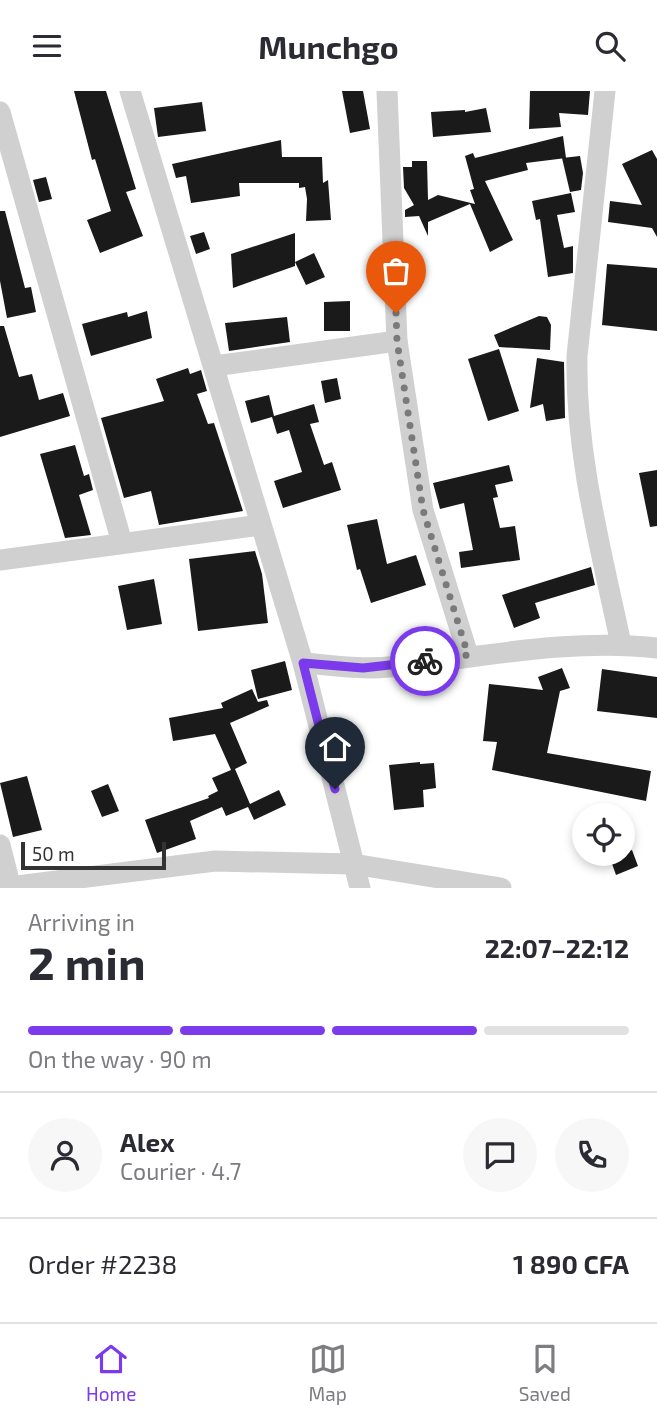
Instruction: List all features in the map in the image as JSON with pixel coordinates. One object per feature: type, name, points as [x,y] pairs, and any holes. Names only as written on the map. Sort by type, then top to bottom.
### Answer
[{"type":"street","points":[[130,91],[303,663],[360,888]]},
{"type":"street","points":[[387,91],[397,341],[423,510],[468,655]]},
{"type":"street","points":[[606,91],[577,356],[576,394],[580,442],[621,644]]},
{"type":"street","points":[[0,112],[122,544]]},
{"type":"street","points":[[214,366],[397,341]]},
{"type":"street","points":[[0,560],[260,525]]},
{"type":"street","points":[[303,663],[389,667],[468,655],[621,644],[657,649]]},
{"type":"street","points":[[0,845],[7,887],[215,861],[353,864],[501,888]]},
{"type":"building","points":[[74,91],[106,91],[136,189],[126,192],[143,236],[100,253],[87,220],[111,211],[95,159],[92,160]]},
{"type":"building","points":[[342,91],[363,91],[370,129],[350,133]]},
{"type":"building","points":[[530,91],[590,91],[588,115],[559,113],[561,127],[529,129]]},
{"type":"building","points":[[202,102],[206,131],[158,137],[154,108]]},
{"type":"building","points":[[486,108],[491,132],[433,137],[431,112],[465,112]]},
{"type":"building","points":[[563,136],[566,158],[526,163],[528,170],[485,181],[513,240],[490,252],[470,204],[428,222],[428,236],[419,216],[405,217],[405,210],[414,205],[404,188],[403,167],[412,167],[412,161],[427,161],[428,200],[438,195],[475,204],[465,156],[473,153],[475,158]]},
{"type":"building","points":[[281,140],[282,157],[322,157],[323,183],[328,180],[331,220],[306,221],[305,187],[299,188],[299,183],[239,183],[240,196],[191,203],[186,176],[176,178],[172,164]]},
{"type":"building","points":[[652,150],[657,159],[657,237],[652,228],[608,222],[610,201],[642,205],[622,164]]},
{"type":"building","points":[[580,156],[583,173],[581,190],[570,192],[562,158]]},
{"type":"building","points":[[46,177],[52,199],[39,202],[33,180]]},
{"type":"building","points":[[571,193],[575,212],[557,215],[564,248],[573,246],[573,273],[548,277],[540,219],[536,220],[532,201]]},
{"type":"building","points":[[0,211],[5,211],[25,288],[31,287],[36,312],[7,318],[0,281]]},
{"type":"building","points":[[204,232],[210,249],[196,254],[190,236]]},
{"type":"building","points":[[295,233],[295,266],[233,288],[231,254]]},
{"type":"building","points":[[314,253],[325,277],[306,285],[295,262]]},
{"type":"building","points":[[607,264],[657,268],[657,331],[602,325]]},
{"type":"building","points":[[350,301],[350,331],[324,331],[324,302]]},
{"type":"building","points":[[147,311],[152,338],[91,356],[82,324],[127,312],[128,317]]},
{"type":"building","points":[[539,316],[547,317],[551,325],[550,350],[499,347],[494,335]]},
{"type":"building","points":[[287,317],[290,342],[229,351],[225,323]]},
{"type":"building","points":[[0,326],[4,326],[19,377],[32,374],[39,400],[63,393],[70,416],[0,437]]},
{"type":"building","points":[[499,349],[519,411],[488,421],[468,359]]},
{"type":"building","points":[[537,358],[564,362],[565,418],[546,421],[543,404],[530,408]]},
{"type":"building","points":[[188,368],[190,374],[201,370],[207,391],[197,394],[208,424],[214,423],[243,511],[159,525],[151,491],[124,498],[101,418],[164,401],[156,379]]},
{"type":"building","points":[[337,378],[341,399],[325,403],[321,381]]},
{"type":"building","points":[[269,395],[274,416],[314,404],[319,422],[310,424],[324,465],[332,462],[341,490],[283,508],[274,481],[302,472],[289,430],[277,434],[272,417],[251,423],[245,401]]},
{"type":"building","points":[[75,445],[84,476],[89,474],[93,490],[79,495],[91,535],[65,538],[40,454]]},
{"type":"building","points":[[509,465],[513,481],[495,485],[498,497],[493,498],[500,528],[515,526],[520,560],[461,568],[459,552],[473,550],[464,503],[440,509],[433,483]]},
{"type":"building","points":[[657,470],[657,526],[650,527],[639,473]]},
{"type":"building","points":[[377,519],[387,564],[416,555],[426,585],[371,603],[360,569],[357,570],[347,525]]},
{"type":"building","points":[[255,551],[262,574],[268,623],[198,631],[189,559]]},
{"type":"building","points":[[591,567],[595,585],[535,603],[540,618],[514,628],[502,595]]},
{"type":"building","points":[[154,579],[162,624],[127,630],[118,586]]},
{"type":"building","points":[[285,661],[292,690],[258,699],[251,670]]},
{"type":"building","points":[[562,668],[570,688],[560,691],[547,753],[651,771],[646,801],[492,770],[497,742],[483,741],[489,684],[543,690],[538,677]]},
{"type":"building","points":[[602,669],[657,677],[657,718],[597,711]]},
{"type":"building","points":[[252,689],[258,702],[267,700],[269,706],[230,723],[247,763],[235,769],[250,804],[279,790],[286,805],[254,820],[248,807],[226,816],[222,807],[190,821],[196,839],[157,853],[145,820],[209,798],[208,796],[218,791],[212,778],[231,770],[215,734],[173,741],[169,718],[223,708],[221,703]]},
{"type":"building","points":[[434,763],[436,788],[423,790],[424,807],[394,810],[389,765]]},
{"type":"building","points":[[27,776],[42,830],[13,837],[0,783]]},
{"type":"building","points":[[108,784],[119,811],[102,817],[91,791]]},
{"type":"building","points":[[635,858],[638,866],[616,875],[613,866],[635,866]]},
{"type":"way so far","points":[[396,313],[397,341],[423,510],[468,655],[425,661]]},
{"type":"route","points":[[335,789],[303,663],[363,668],[425,661]]}]
